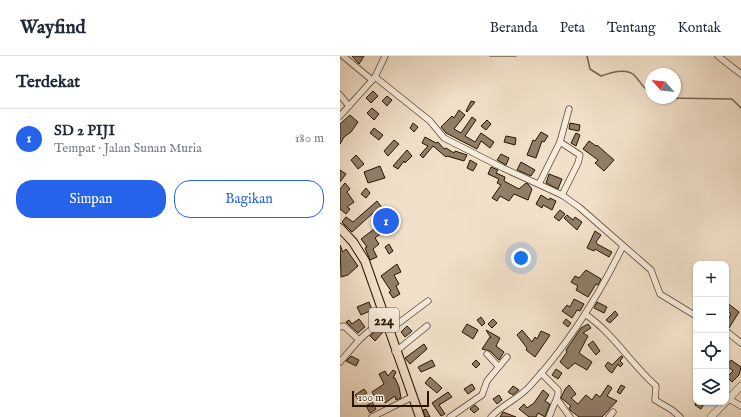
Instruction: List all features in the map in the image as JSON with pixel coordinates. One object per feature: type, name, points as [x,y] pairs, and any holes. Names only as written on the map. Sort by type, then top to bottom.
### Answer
[{"type":"main road","name":"224","points":[[340,228],[350,238],[363,256],[395,352],[420,417]]},
{"type":"street","points":[[343,56],[430,121],[444,138],[503,168],[562,195],[578,206],[651,270],[660,294],[693,314]]},
{"type":"street","points":[[340,116],[373,79],[385,59],[378,56]]},
{"type":"street","points":[[718,56],[741,74]]},
{"type":"street","points":[[340,95],[349,106]]},
{"type":"street","points":[[540,184],[560,142],[569,109]]},
{"type":"street","points":[[560,142],[580,155],[578,163],[562,195]]},
{"type":"street","points":[[491,417],[518,398],[541,373],[594,301],[623,246]]},
{"type":"street","points":[[388,331],[428,300]]},
{"type":"street","points":[[585,314],[598,323],[656,386],[655,400],[672,410],[680,417]]},
{"type":"street","points":[[340,362],[359,340],[384,318]]},
{"type":"street","points":[[340,327],[344,326],[359,340]]},
{"type":"street","points":[[395,352],[428,326]]},
{"type":"street","points":[[728,333],[741,343]]},
{"type":"street","points":[[487,354],[498,366]]},
{"type":"street","points":[[450,417],[482,395],[487,381],[507,357]]},
{"type":"street","points":[[541,373],[557,388],[558,393],[549,417]]},
{"type":"street","points":[[741,386],[729,399],[741,406]]},
{"type":"street","points":[[372,417],[412,398]]},
{"type":"street","points":[[557,398],[570,417]]},
{"type":"street","points":[[711,417],[723,405]]},
{"type":"building","points":[[352,56],[364,56],[359,64]]},
{"type":"building","points":[[373,91],[378,96],[371,103],[366,98]]},
{"type":"building","points":[[387,96],[392,100],[387,106],[382,101]]},
{"type":"building","points":[[471,101],[475,102],[467,112],[466,111]]},
{"type":"building","points":[[372,108],[379,114],[374,120],[367,113]]},
{"type":"building","points":[[459,110],[465,115],[454,129],[461,133],[472,117],[476,120],[465,136],[475,142],[481,133],[494,142],[490,148],[481,141],[477,149],[446,133],[441,127],[452,116],[454,118]]},
{"type":"building","points":[[350,115],[358,122],[351,132],[344,137],[340,144],[340,124]]},
{"type":"building","points":[[487,120],[491,124],[486,130],[481,126]]},
{"type":"building","points":[[413,123],[418,127],[414,132],[410,128]]},
{"type":"building","points":[[570,123],[580,125],[579,131],[569,129]]},
{"type":"building","points":[[374,128],[383,135],[379,140],[370,133]]},
{"type":"building","points":[[541,132],[548,136],[544,142],[542,141],[536,158],[527,155],[533,140],[535,141]]},
{"type":"building","points":[[576,133],[580,135],[576,146],[571,143]]},
{"type":"building","points":[[506,136],[516,138],[515,145],[504,142]]},
{"type":"building","points":[[425,137],[436,143],[438,142],[444,149],[446,148],[454,153],[455,151],[467,155],[464,161],[446,157],[433,146],[423,158],[420,155],[428,146],[422,143]]},
{"type":"building","points":[[394,140],[399,144],[388,156],[384,151]]},
{"type":"building","points":[[589,141],[596,146],[597,145],[614,160],[604,171],[595,163],[598,160],[583,149]]},
{"type":"building","points":[[407,150],[412,156],[405,163],[404,161],[398,169],[393,166]]},
{"type":"building","points":[[501,154],[509,158],[506,165],[497,160]]},
{"type":"building","points":[[356,155],[364,164],[358,169],[351,160]]},
{"type":"building","points":[[470,160],[477,164],[473,171],[467,168]]},
{"type":"building","points":[[521,162],[535,170],[531,176],[517,170]]},
{"type":"building","points":[[380,166],[385,178],[368,183],[364,172]]},
{"type":"building","points":[[491,167],[498,170],[496,173],[505,177],[504,181],[519,189],[526,183],[528,184],[532,189],[528,200],[514,194],[509,201],[500,196],[497,201],[492,198],[501,185],[497,183],[499,179],[488,174]]},
{"type":"building","points":[[340,170],[346,174],[340,182]]},
{"type":"building","points":[[549,174],[562,179],[558,189],[546,183]]},
{"type":"building","points":[[345,183],[350,189],[347,192],[354,202],[347,207],[350,209],[346,214],[340,209],[340,189]]},
{"type":"building","points":[[366,188],[370,193],[366,198],[361,194]]},
{"type":"building","points":[[541,195],[549,200],[550,198],[556,201],[552,210],[543,205],[542,208],[536,204]]},
{"type":"building","points":[[377,201],[394,224],[375,238],[379,244],[373,249],[377,257],[370,260],[365,248],[367,247],[361,239],[382,223],[373,213],[352,232],[342,222],[346,217],[353,222]]},
{"type":"building","points":[[560,210],[565,214],[559,221],[554,217]]},
{"type":"building","points":[[567,215],[573,220],[575,217],[582,222],[577,230],[564,218]]},
{"type":"building","points":[[595,231],[601,235],[596,242],[597,244],[612,252],[609,257],[595,249],[594,251],[587,248]]},
{"type":"building","points":[[389,244],[393,251],[389,254],[385,247]]},
{"type":"building","points":[[340,245],[343,252],[346,249],[358,266],[348,275],[341,277]]},
{"type":"building","points":[[397,264],[401,272],[394,275],[399,284],[396,286],[400,294],[393,298],[389,292],[391,291],[381,276]]},
{"type":"building","points":[[586,270],[601,279],[588,297],[576,290],[578,286],[571,282],[575,276],[579,278]]},
{"type":"building","points":[[574,299],[584,304],[580,311],[577,310],[572,318],[562,311],[567,305],[570,307]]},
{"type":"building","points":[[369,302],[372,310],[361,315],[357,307]]},
{"type":"building","points":[[597,302],[607,307],[604,313],[594,308]]},
{"type":"building","points":[[729,304],[739,312],[729,328],[729,318],[731,314],[729,312]]},
{"type":"building","points":[[615,311],[618,315],[610,323],[606,320]]},
{"type":"building","points":[[481,317],[485,323],[482,326],[477,320]]},
{"type":"building","points":[[359,319],[365,327],[358,333],[346,322],[349,320],[352,324]]},
{"type":"building","points":[[493,319],[497,323],[492,328],[488,324]]},
{"type":"building","points":[[566,319],[571,323],[568,327],[563,323]]},
{"type":"building","points":[[467,324],[478,330],[473,339],[462,332]]},
{"type":"building","points":[[588,324],[591,328],[583,333],[588,336],[579,353],[592,362],[587,370],[575,363],[568,369],[560,362],[567,352],[566,350],[581,328]]},
{"type":"building","points":[[407,326],[412,331],[405,337],[401,332]]},
{"type":"building","points":[[379,328],[383,332],[375,341],[370,336]]},
{"type":"building","points":[[486,330],[500,338],[496,346],[504,352],[499,360],[490,351],[482,349],[490,337],[491,338]]},
{"type":"building","points":[[522,330],[532,342],[535,337],[537,339],[541,331],[550,335],[535,357],[526,350],[527,348],[517,335]]},
{"type":"building","points":[[593,341],[600,351],[596,355],[588,345]]},
{"type":"building","points":[[424,344],[427,349],[410,364],[405,358]]},
{"type":"building","points":[[351,356],[359,360],[356,366],[346,361]]},
{"type":"building","points":[[621,356],[623,357],[620,361],[623,364],[620,367],[618,364],[612,373],[605,366],[608,362],[612,365]]},
{"type":"building","points":[[432,360],[435,366],[421,372],[418,367]]},
{"type":"building","points":[[476,360],[480,364],[476,368],[472,364]]},
{"type":"building","points":[[731,360],[741,367],[739,375],[732,382],[729,379],[729,375],[733,371],[729,368]]},
{"type":"building","points":[[556,369],[562,373],[558,379],[552,375]]},
{"type":"building","points":[[393,370],[396,372],[393,378],[395,378],[399,387],[401,398],[396,400],[395,396],[385,403],[380,395],[375,397],[372,392],[384,384],[379,374],[385,371],[388,376]]},
{"type":"building","points":[[430,377],[442,388],[437,393],[425,383]]},
{"type":"building","points":[[472,384],[475,389],[468,394],[464,389]]},
{"type":"building","points":[[569,385],[576,394],[571,398],[578,404],[586,395],[592,400],[596,394],[600,397],[608,385],[612,388],[607,396],[617,401],[602,417],[579,417],[570,410],[569,408],[571,406],[561,398],[565,389]]},
{"type":"building","points":[[621,385],[625,387],[620,394],[617,392]]},
{"type":"building","points":[[513,386],[519,390],[513,395],[508,392]]},
{"type":"building","points":[[364,389],[367,393],[358,399],[355,395]]},
{"type":"building","points":[[543,390],[549,395],[545,401],[550,404],[545,417],[538,413],[536,417],[529,417],[519,409],[524,404],[527,408],[534,403]]},
{"type":"building","points":[[448,392],[452,397],[439,405],[445,414],[441,416],[432,403]]},
{"type":"building","points":[[499,395],[502,400],[497,404],[493,399]]},
{"type":"building","points":[[372,402],[376,409],[370,413],[366,406]]},
{"type":"building","points":[[475,405],[479,409],[474,413],[470,409]]},
{"type":"building","points":[[695,405],[703,405],[701,409]]},
{"type":"building","points":[[426,409],[430,417],[425,417],[423,410]]},
{"type":"building","points":[[503,412],[516,417],[500,417]]},
{"type":"waterway","points":[[490,56],[516,56]]},
{"type":"waterway","points":[[587,56],[590,69],[601,76],[617,72],[629,72],[638,79],[645,89]]},
{"type":"waterway","points":[[681,98],[732,99],[741,108]]},
{"type":"place","name":"SD 2 PIJI","points":[[386,221]]}]
